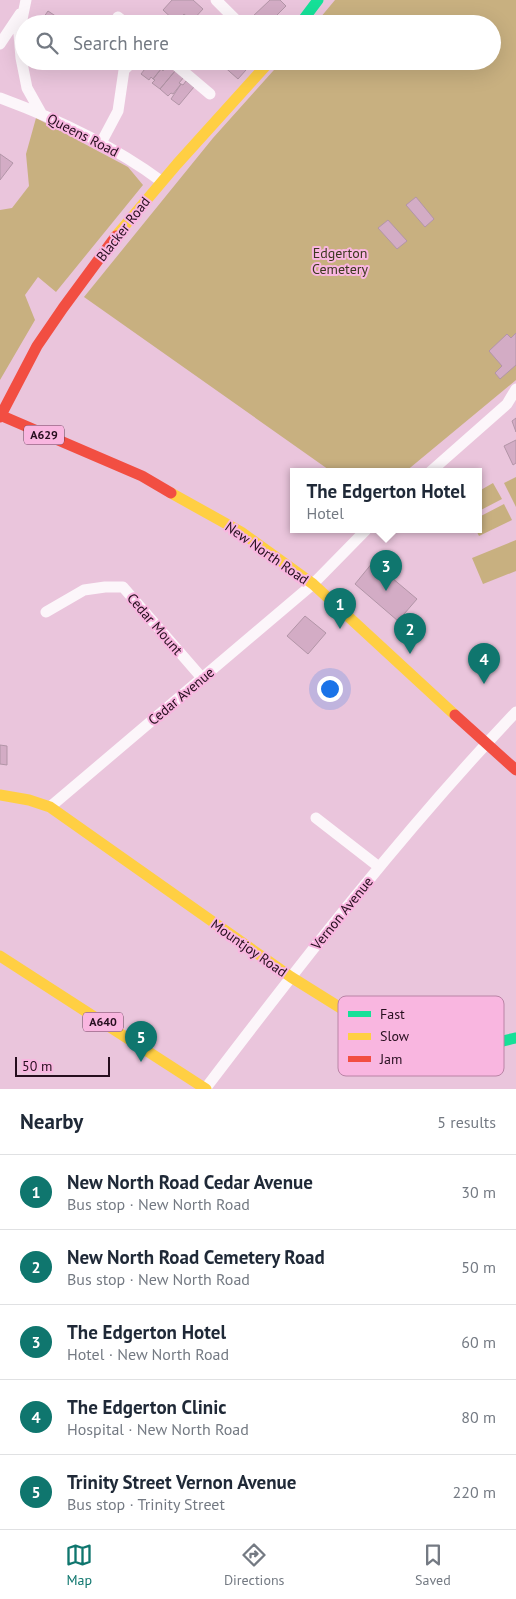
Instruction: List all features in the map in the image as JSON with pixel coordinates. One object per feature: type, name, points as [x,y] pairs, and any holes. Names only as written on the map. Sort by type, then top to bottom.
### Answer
[{"type":"main road","points":[[307,15],[318,0]]},
{"type":"main road","name":"Blacker Road","points":[[0,416],[42,340],[84,278],[161,181],[262,70]]},
{"type":"main road","name":"New North Road","points":[[0,416],[142,476],[241,532],[313,584],[516,770]]},
{"type":"main road","name":"Mountjoy Road","points":[[0,795],[29,800],[50,807],[290,977],[338,1007]]},
{"type":"main road","name":"A640","points":[[0,956],[206,1089]]},
{"type":"street","points":[[216,0],[231,15]]},
{"type":"street","points":[[18,15],[25,4]]},
{"type":"street","points":[[0,44],[15,20]]},
{"type":"street","points":[[24,70],[27,88],[41,113]]},
{"type":"street","points":[[101,143],[118,111],[124,70]]},
{"type":"street","points":[[182,70],[210,94]]},
{"type":"street","name":"Queens Road","points":[[0,98],[41,113],[101,143],[136,163],[161,181]]},
{"type":"street","points":[[435,468],[507,404],[516,390]]},
{"type":"street","name":"Cedar Avenue","points":[[50,807],[313,584],[363,533]]},
{"type":"street","name":"Cedar Mount","points":[[46,612],[84,590],[122,587],[202,678]]},
{"type":"street","name":"Vernon Avenue","points":[[206,1089],[290,977],[379,867],[486,743],[516,712]]},
{"type":"street","points":[[316,818],[379,867]]},
{"type":"green space","name":"Edgerton Cemetery","points":[[335,0],[516,0],[516,380],[410,468],[326,468],[84,297],[213,138],[274,70],[501,70],[501,15],[322,15]]},
{"type":"green space","points":[[36,118],[128,167],[143,185],[56,292],[38,277],[25,295],[35,320],[0,380],[0,210],[12,208],[29,186],[26,154]]},
{"type":"green space","points":[[516,477],[516,507],[504,483]]},
{"type":"green space","points":[[493,483],[502,499],[482,509],[482,489]]},
{"type":"green space","points":[[504,504],[512,520],[479,536],[478,533],[482,533],[482,515]]},
{"type":"green space","points":[[516,540],[516,571],[483,584],[472,558]]},
{"type":"building","points":[[172,0],[193,0],[203,9],[198,15],[168,15],[163,10]]},
{"type":"building","points":[[270,0],[280,0],[286,6],[277,15],[254,15]]},
{"type":"building","points":[[48,11],[54,15],[45,15]]},
{"type":"building","points":[[144,70],[160,70],[153,79],[151,77],[149,80],[141,74]]},
{"type":"building","points":[[160,70],[175,71],[160,89],[152,83]]},
{"type":"building","points":[[228,70],[246,70],[238,79]]},
{"type":"building","points":[[175,71],[184,77],[173,94],[171,93],[168,96],[160,89]]},
{"type":"building","points":[[186,81],[194,87],[179,105],[171,99],[181,84],[183,85]]},
{"type":"building","points":[[0,154],[13,163],[0,180]]},
{"type":"building","points":[[416,197],[434,219],[425,227],[406,205]]},
{"type":"building","points":[[388,220],[407,241],[397,249],[378,228]]},
{"type":"building","points":[[516,333],[516,365],[500,379],[495,373],[502,366],[489,351],[507,334],[511,338]]},
{"type":"building","points":[[516,418],[516,432],[512,421]]},
{"type":"building","points":[[516,440],[516,463],[513,465],[504,446]]},
{"type":"building","points":[[373,562],[417,599],[398,621],[355,584]]},
{"type":"building","points":[[305,616],[326,633],[308,654],[287,636]]},
{"type":"building","points":[[0,745],[7,746],[7,765],[0,764]]},
{"type":"traffic: fast","points":[[307,15],[318,0]]},
{"type":"traffic: fast","points":[[504,1041],[516,1038]]},
{"type":"traffic: slow","points":[[116,236],[177,164],[262,70]]},
{"type":"traffic: slow","points":[[171,493],[241,532],[313,584],[455,715]]},
{"type":"traffic: slow","points":[[0,795],[29,800],[50,807],[291,977],[338,1006]]},
{"type":"traffic: slow","points":[[0,956],[206,1089]]},
{"type":"traffic: jam","points":[[0,417],[37,346],[116,236]]},
{"type":"traffic: jam","points":[[0,415],[142,476],[171,493]]},
{"type":"traffic: jam","points":[[455,715],[516,770]]},
{"type":"place","name":"The Edgerton Hotel","points":[[386,591]]},
{"type":"place","name":"New North Road Cedar Avenue","points":[[340,629]]},
{"type":"place","name":"New North Road Cemetery Road","points":[[410,654]]},
{"type":"place","name":"The Edgerton Clinic","points":[[484,684]]},
{"type":"place","name":"Trinity Street Vernon Avenue","points":[[141,1062]]}]
